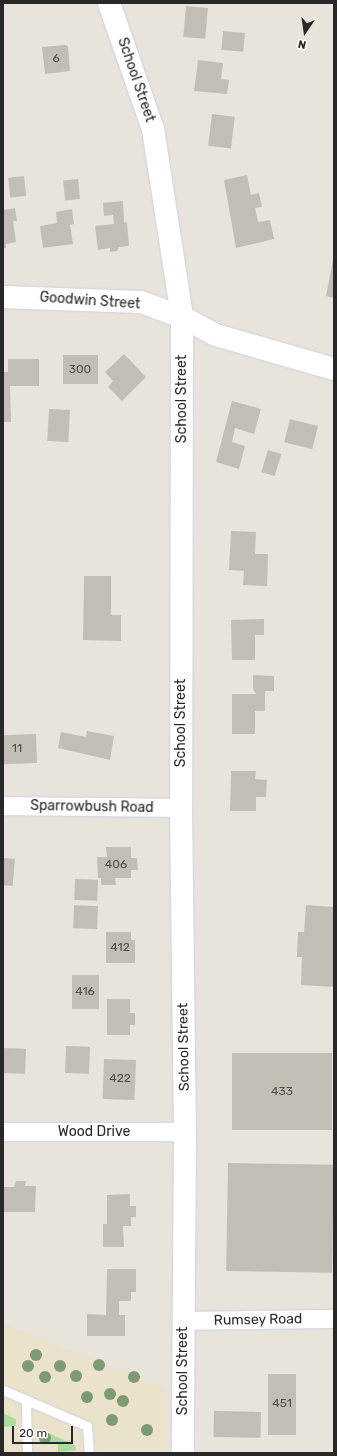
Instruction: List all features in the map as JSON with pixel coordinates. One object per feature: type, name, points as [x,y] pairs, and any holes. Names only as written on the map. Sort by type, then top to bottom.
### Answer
[{"type":"main road","name":"School Street","points":[[109,3],[153,129],[182,317],[181,808],[185,1132],[182,1321],[183,1453]]},
{"type":"main road","name":"Goodwin Street","points":[[3,297],[141,302],[182,317],[216,335],[334,369]]},
{"type":"street","name":"Sparrowbush Road","points":[[3,806],[181,808]]},
{"type":"street","name":"Wood Drive","points":[[3,1132],[185,1132]]},
{"type":"street","name":"Rumsey Road","points":[[182,1321],[334,1319]]},
{"type":"lane","points":[[3,1390],[87,1426],[89,1453]]},
{"type":"lane","points":[[26,1400],[26,1453]]},
{"type":"shaded area","points":[[3,1323],[167,1389],[167,1453],[3,1453]]},
{"type":"green space","points":[[3,1413],[16,1419],[16,1426],[3,1427]]},
{"type":"green space","points":[[44,1431],[75,1445],[76,1450],[58,1452],[58,1444],[40,1443],[39,1433]]},
{"type":"building","points":[[186,6],[208,8],[205,39],[183,37]]},
{"type":"building","points":[[223,31],[245,33],[243,52],[221,50]]},
{"type":"building","points":[[68,46],[70,71],[45,74],[42,47]]},
{"type":"building","points":[[198,60],[223,63],[221,79],[229,80],[227,94],[194,91]]},
{"type":"building","points":[[212,114],[235,117],[231,149],[208,146]]},
{"type":"building","points":[[247,175],[251,195],[259,193],[262,207],[255,208],[258,222],[270,220],[274,239],[236,248],[224,180]]},
{"type":"building","points":[[24,176],[26,196],[10,198],[8,178]]},
{"type":"building","points":[[78,179],[80,199],[65,200],[63,181]]},
{"type":"building","points":[[123,201],[124,222],[127,223],[129,246],[119,247],[117,251],[110,252],[110,248],[98,250],[95,226],[114,224],[113,215],[104,216],[103,203]]},
{"type":"building","points":[[15,208],[17,221],[13,221],[16,242],[6,244],[6,248],[3,248],[4,210]]},
{"type":"building","points":[[72,209],[74,224],[70,225],[73,244],[43,248],[40,226],[57,223],[56,212]]},
{"type":"building","points":[[334,260],[334,298],[326,296]]},
{"type":"building","points":[[124,354],[146,377],[122,401],[108,387],[113,381],[105,372]]},
{"type":"building","points":[[63,355],[98,355],[98,384],[63,384]]},
{"type":"building","points":[[8,359],[39,359],[39,386],[10,386],[11,422],[3,422],[3,372],[8,372]]},
{"type":"building","points":[[232,401],[261,409],[254,434],[235,428],[232,442],[245,446],[239,469],[216,462]]},
{"type":"building","points":[[49,409],[70,410],[68,442],[47,441]]},
{"type":"building","points":[[290,419],[318,426],[312,449],[284,442]]},
{"type":"building","points":[[268,450],[281,454],[275,476],[261,472]]},
{"type":"building","points":[[231,531],[256,532],[255,554],[268,554],[267,586],[243,585],[244,571],[229,570]]},
{"type":"building","points":[[84,576],[111,576],[111,615],[121,615],[121,641],[83,640]]},
{"type":"building","points":[[264,619],[264,635],[255,635],[255,660],[232,660],[231,620]]},
{"type":"building","points":[[253,675],[274,676],[274,691],[265,691],[265,711],[255,711],[255,734],[232,734],[232,694],[256,694],[253,689]]},
{"type":"building","points":[[87,731],[114,736],[110,760],[58,748],[61,732],[86,737]]},
{"type":"building","points":[[36,734],[37,763],[4,764],[3,735]]},
{"type":"building","points":[[231,771],[256,771],[255,779],[267,780],[266,797],[256,797],[256,811],[230,811]]},
{"type":"building","points":[[106,847],[131,847],[131,858],[137,858],[138,870],[131,870],[131,878],[115,878],[116,885],[101,885],[101,878],[98,878],[97,857],[107,857]]},
{"type":"building","points":[[3,858],[15,859],[13,886],[3,885]]},
{"type":"building","points":[[75,879],[98,880],[97,901],[74,900]]},
{"type":"building","points":[[74,905],[98,906],[97,929],[73,928]]},
{"type":"building","points":[[306,905],[334,907],[334,987],[301,985],[302,957],[297,957],[298,932],[304,932]]},
{"type":"building","points":[[106,932],[131,932],[131,940],[135,940],[135,963],[106,963]]},
{"type":"building","points":[[72,975],[99,975],[99,1009],[72,1009]]},
{"type":"building","points":[[107,999],[130,999],[130,1013],[135,1013],[135,1025],[130,1025],[130,1035],[107,1035]]},
{"type":"building","points":[[66,1046],[90,1047],[89,1074],[65,1073]]},
{"type":"building","points":[[3,1048],[26,1049],[25,1074],[3,1073]]},
{"type":"building","points":[[232,1053],[332,1053],[332,1130],[232,1130]]},
{"type":"building","points":[[104,1059],[136,1060],[135,1100],[103,1099]]},
{"type":"building","points":[[228,1163],[334,1165],[332,1273],[226,1271]]},
{"type":"building","points":[[16,1181],[26,1181],[25,1186],[36,1186],[35,1212],[3,1212],[3,1187],[14,1187]]},
{"type":"building","points":[[130,1194],[130,1206],[136,1206],[136,1217],[131,1217],[131,1226],[123,1226],[124,1247],[103,1247],[103,1224],[107,1224],[107,1195]]},
{"type":"building","points":[[107,1269],[136,1269],[136,1292],[131,1292],[131,1301],[119,1301],[119,1315],[125,1315],[125,1336],[87,1336],[87,1314],[106,1315]]},
{"type":"building","points":[[268,1374],[296,1374],[296,1435],[268,1435]]},
{"type":"building","points":[[214,1411],[261,1412],[261,1438],[214,1437]]}]
